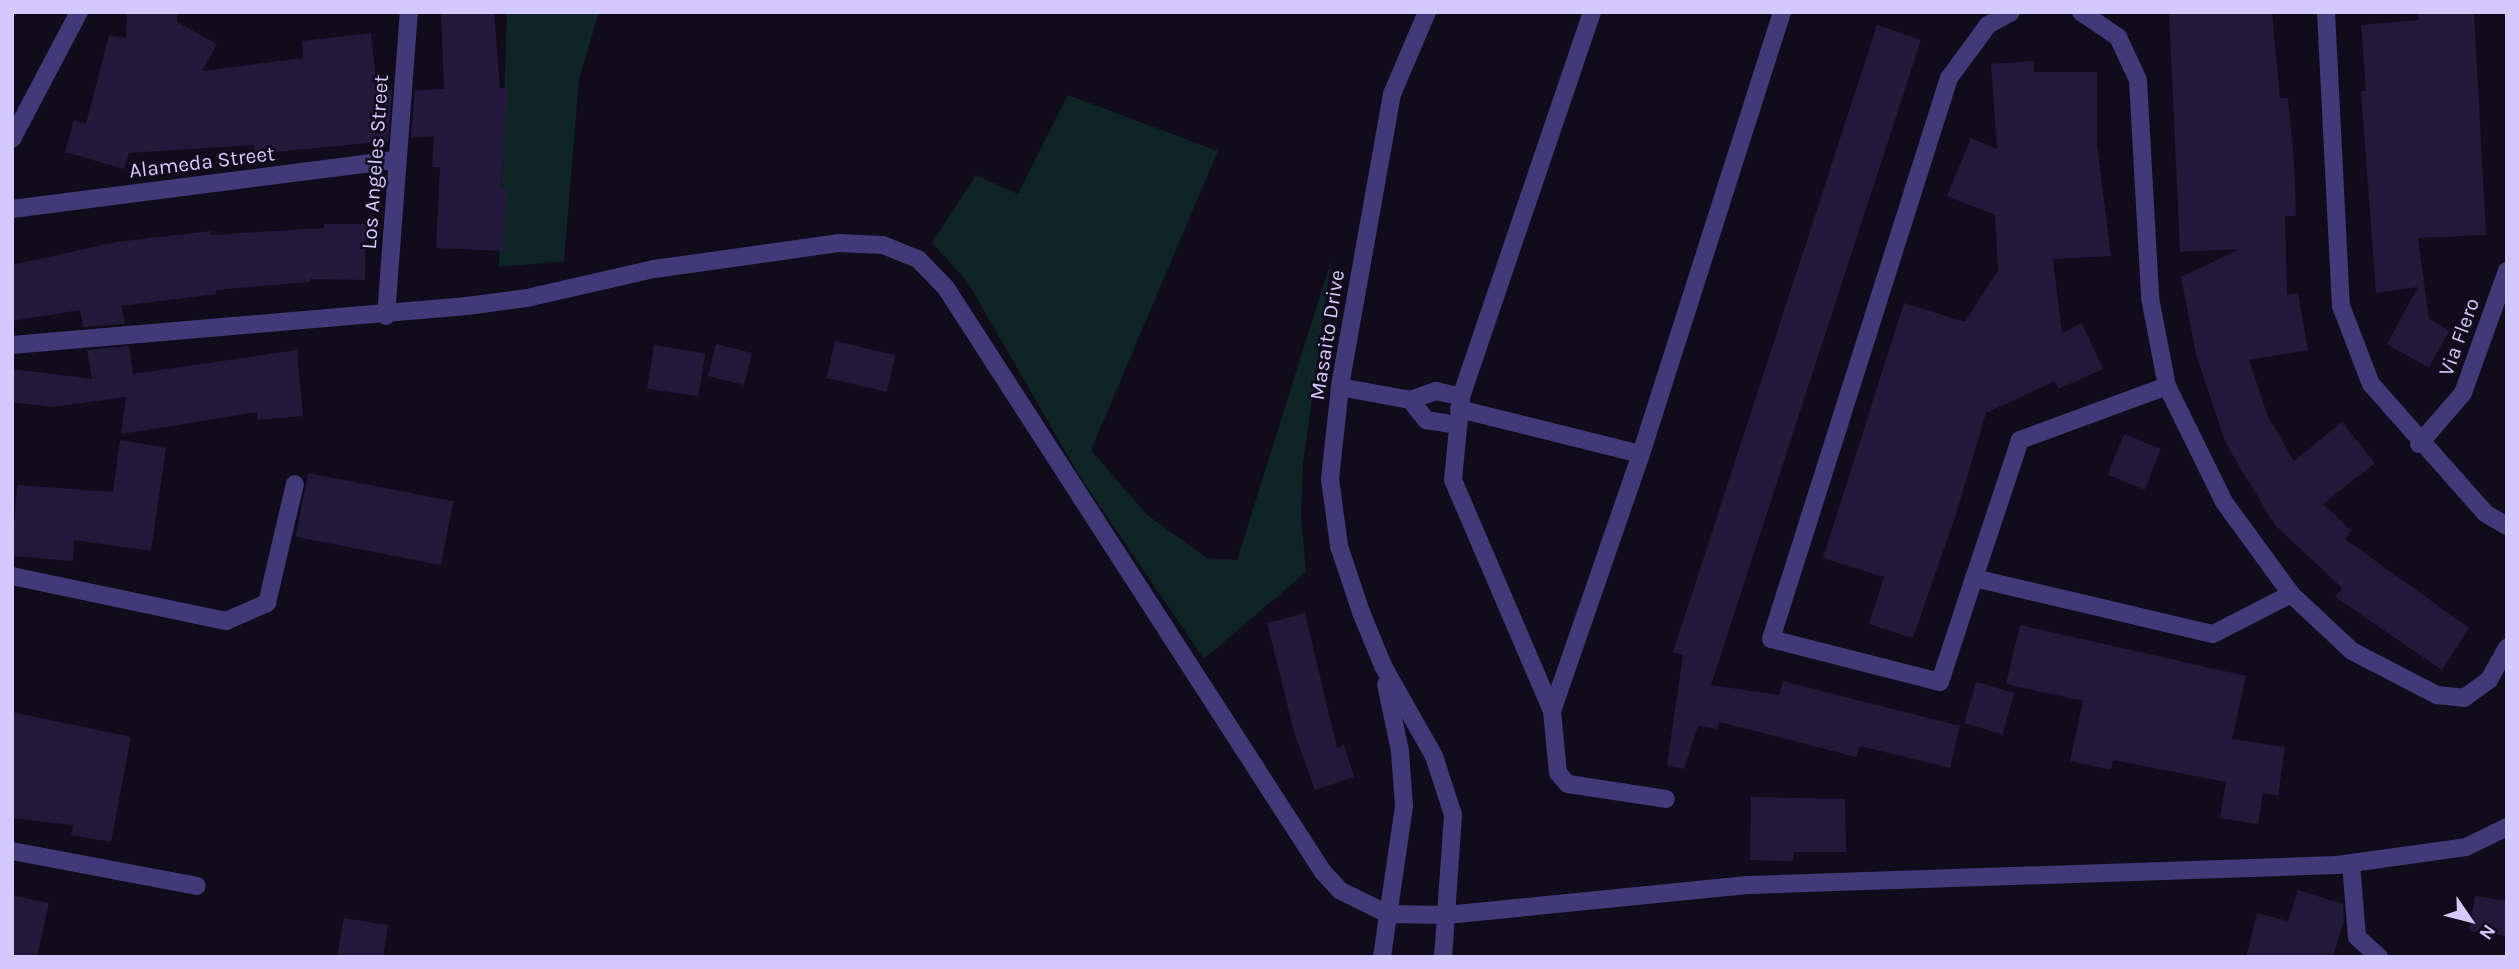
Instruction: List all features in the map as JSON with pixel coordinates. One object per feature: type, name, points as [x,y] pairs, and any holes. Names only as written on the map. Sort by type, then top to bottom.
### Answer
[{"type":"street","points":[[12,139],[79,12]]},
{"type":"street","name":"Los Angeles Street","points":[[386,316],[409,12]]},
{"type":"street","name":"Masaito Drive","points":[[1382,957],[1404,806],[1400,751],[1383,666],[1339,546],[1330,479],[1340,387],[1392,94],[1427,12]]},
{"type":"street","points":[[1592,12],[1459,410],[1453,480],[1552,710],[1558,773],[1568,784],[1666,799]]},
{"type":"street","points":[[1552,710],[1641,454],[1782,12]]},
{"type":"street","points":[[2011,12],[1988,24],[1949,78],[1771,639],[1940,682],[2020,440],[2166,386]]},
{"type":"street","points":[[2081,12],[2118,37],[2138,80],[2150,298],[2166,386],[2224,502],[2291,594],[2352,651],[2437,695],[2465,698],[2489,680],[2507,648]]},
{"type":"street","points":[[2326,12],[2341,306],[2371,384],[2419,444],[2485,513],[2507,526]]},
{"type":"street","name":"Alameda Street","points":[[12,209],[397,160]]},
{"type":"street","points":[[12,345],[386,316],[527,298],[654,269],[838,243],[883,245],[918,259],[946,288],[1323,872],[1341,891],[1388,914],[1447,915],[1748,885],[2351,863],[2466,847],[2507,827]]},
{"type":"street","name":"Via Flero","points":[[2419,444],[2463,393],[2507,271]]},
{"type":"street","points":[[1340,387],[1410,400],[1436,391],[1459,410],[1641,454]]},
{"type":"street","points":[[1410,400],[1426,420],[1459,410]]},
{"type":"street","points":[[12,576],[226,621],[267,603],[295,484]]},
{"type":"street","points":[[1974,578],[2213,634],[2291,594]]},
{"type":"street","name":"Masaito Drive","points":[[1383,666],[1434,756],[1453,815],[1443,957]]},
{"type":"street","points":[[12,851],[197,886]]},
{"type":"street","points":[[2351,863],[2357,937],[2379,957]]},
{"type":"green space","points":[[507,12],[599,12],[579,79],[564,261],[499,267]]},
{"type":"green space","points":[[1068,95],[1218,151],[1091,450],[1146,514],[1207,558],[1237,560],[1331,261],[1303,464],[1301,516],[1306,572],[1204,659],[1080,477],[967,281],[932,243],[976,175],[1018,194]]},
{"type":"building","points":[[127,12],[177,12],[177,22],[217,44],[202,71],[303,58],[302,41],[371,33],[377,90],[392,90],[388,141],[255,154],[254,145],[129,153],[124,169],[65,152],[74,120],[86,124],[109,35],[126,38]]},
{"type":"building","points":[[441,12],[494,12],[500,88],[508,88],[501,188],[507,189],[504,251],[436,248],[440,167],[432,167],[434,136],[411,138],[415,90],[444,89]]},
{"type":"building","points":[[2169,12],[2272,12],[2280,98],[2288,98],[2294,161],[2296,216],[2285,216],[2287,295],[2298,293],[2308,350],[2249,360],[2268,417],[2294,461],[2342,422],[2375,463],[2323,504],[2352,531],[2345,539],[2469,628],[2442,670],[2335,597],[2342,588],[2275,525],[2226,444],[2196,354],[2181,277],[2240,249],[2180,252]]},
{"type":"building","points":[[2419,12],[2474,12],[2486,235],[2418,238],[2429,319],[2449,331],[2429,368],[2387,344],[2418,287],[2376,293],[2361,91],[2366,91],[2361,25],[2419,20]]},
{"type":"building","points":[[1877,25],[1921,40],[1711,685],[1779,695],[1783,681],[1960,726],[1950,768],[1860,746],[1856,757],[1719,722],[1718,729],[1698,726],[1684,769],[1667,765],[1683,655],[1673,652]]},
{"type":"building","points":[[2034,61],[2034,72],[2097,72],[2097,144],[2111,256],[2053,259],[2062,333],[2082,323],[2103,369],[2058,389],[2055,381],[1986,413],[1956,514],[1913,638],[1869,624],[1884,577],[1823,558],[1904,303],[1965,322],[1998,271],[1995,215],[1947,196],[1971,138],[1997,149],[1991,64]]},
{"type":"building","points":[[324,224],[366,224],[365,280],[310,279],[310,282],[216,290],[216,294],[121,306],[125,324],[83,327],[80,310],[12,321],[12,265],[116,242],[211,231],[211,235],[324,228]]},
{"type":"building","points":[[835,341],[895,355],[887,392],[826,378]]},
{"type":"building","points":[[716,344],[752,353],[744,385],[708,376]]},
{"type":"building","points":[[654,345],[705,353],[698,397],[647,388]]},
{"type":"building","points":[[129,346],[133,374],[297,350],[303,416],[257,420],[257,412],[121,434],[126,397],[52,407],[12,402],[12,369],[92,379],[87,350]]},
{"type":"building","points":[[2124,434],[2161,449],[2145,490],[2108,475]]},
{"type":"building","points":[[120,440],[166,448],[151,551],[74,540],[73,561],[12,556],[17,485],[113,492]]},
{"type":"building","points":[[308,473],[453,501],[441,565],[296,537]]},
{"type":"building","points":[[1305,613],[1337,748],[1344,745],[1354,777],[1315,790],[1294,732],[1267,623]]},
{"type":"building","points":[[2020,625],[2246,676],[2232,739],[2285,747],[2278,796],[2263,793],[2258,824],[2220,818],[2226,782],[2113,760],[2111,770],[2070,761],[2083,701],[2006,684]]},
{"type":"building","points":[[1976,682],[2014,693],[2003,734],[1964,723]]},
{"type":"building","points":[[12,712],[131,737],[111,842],[71,835],[73,825],[12,818]]},
{"type":"building","points":[[1751,797],[1845,799],[1846,852],[1794,852],[1793,861],[1750,860]]},
{"type":"building","points":[[2298,890],[2343,904],[2344,921],[2333,957],[2246,957],[2257,913],[2288,921]]},
{"type":"building","points":[[12,895],[49,903],[37,957],[12,957]]},
{"type":"building","points":[[2475,896],[2507,901],[2507,936],[2469,931]]},
{"type":"building","points":[[344,918],[388,925],[383,957],[337,957]]}]
